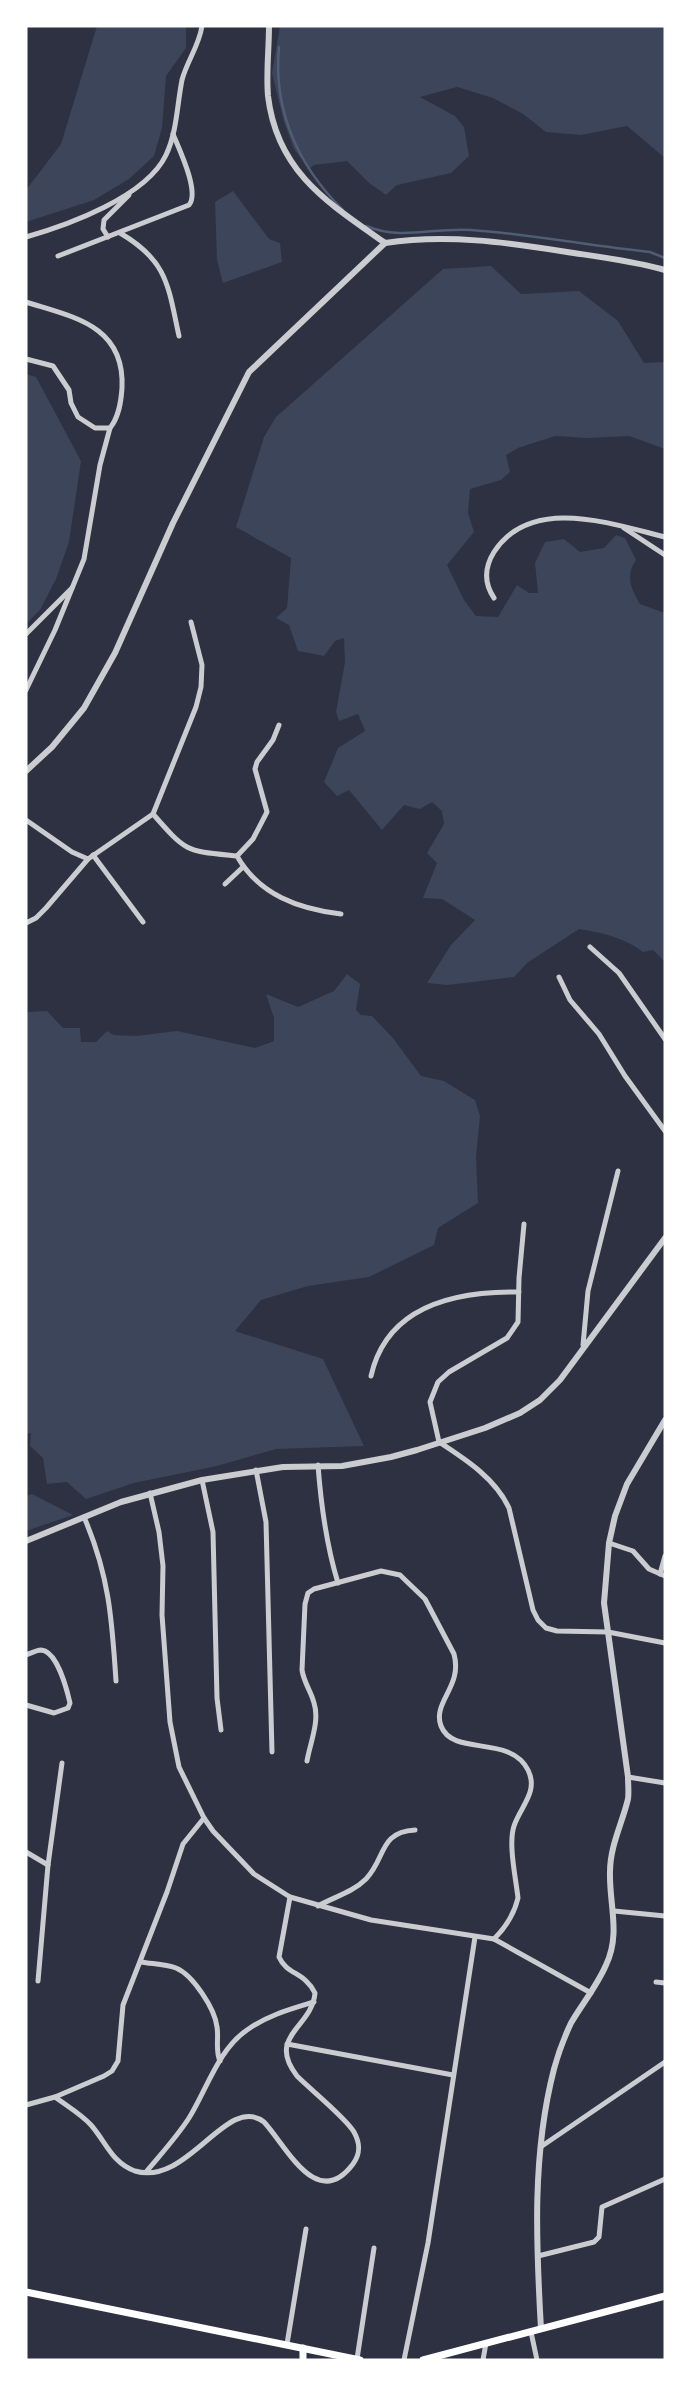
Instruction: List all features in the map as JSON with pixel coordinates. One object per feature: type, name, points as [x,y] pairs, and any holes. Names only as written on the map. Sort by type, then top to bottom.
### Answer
[{"type":"main road","points":[[26,2292],[358,2360]]},
{"type":"main road","points":[[423,2360],[665,2296]]},
{"type":"main road","points":[[303,2348],[303,2360]]},
{"type":"street","points":[[108,237],[103,230],[104,220],[132,191],[155,171],[166,156],[173,133],[184,75],[199,39],[202,26]]},
{"type":"street","points":[[269,26],[268,95],[276,132],[288,158],[315,191],[385,244]]},
{"type":"street","points":[[58,256],[189,205],[192,201],[193,190],[173,133]]},
{"type":"street","points":[[26,237],[56,228],[132,191]]},
{"type":"street","points":[[120,233],[135,242],[161,268],[178,336]]},
{"type":"street","points":[[26,771],[52,747],[84,708],[115,653],[173,523],[249,372],[385,244],[420,238],[462,239],[623,260],[665,270]]},
{"type":"street","points":[[26,302],[70,314],[92,325],[105,336],[114,351],[123,375],[119,411],[110,428],[100,465],[84,559],[75,584],[26,690]]},
{"type":"street","points":[[26,359],[53,366],[69,390],[74,412],[85,423],[95,428],[110,428]]},
{"type":"street","points":[[494,598],[485,579],[493,553],[503,541],[518,529],[537,520],[555,517],[621,527],[665,537]]},
{"type":"street","points":[[621,527],[665,555]]},
{"type":"street","points":[[26,634],[75,584]]},
{"type":"street","points":[[26,923],[46,908],[88,859],[153,814],[196,707],[201,686],[203,673],[192,622]]},
{"type":"street","points":[[237,856],[254,839],[267,812],[255,770],[257,762],[273,740],[280,725]]},
{"type":"street","points":[[153,814],[184,848],[237,856]]},
{"type":"street","points":[[26,820],[72,852],[88,859]]},
{"type":"street","points":[[94,855],[142,922]]},
{"type":"street","points":[[237,856],[244,867],[273,894],[295,905],[313,911],[341,914]]},
{"type":"street","points":[[225,884],[244,867]]},
{"type":"street","points":[[590,947],[623,978],[665,1039]]},
{"type":"street","points":[[559,977],[570,1000],[599,1034],[625,1076],[665,1131]]},
{"type":"street","points":[[584,1345],[588,1291],[618,1171]]},
{"type":"street","points":[[524,1224],[519,1292],[520,1313],[514,1330],[507,1338],[449,1372],[438,1382],[433,1390],[430,1402],[431,1415],[438,1442],[480,1472],[502,1493],[509,1508],[527,1590],[538,1620],[546,1628],[557,1631],[608,1632],[665,1643]]},
{"type":"street","points":[[26,1540],[150,1494],[202,1480],[256,1470],[318,1465],[342,1466],[391,1457],[485,1428],[520,1413],[540,1400],[560,1380],[584,1345],[665,1238]]},
{"type":"street","points":[[371,1376],[374,1362],[383,1344],[402,1322],[424,1308],[441,1301],[462,1296],[490,1292],[519,1292]]},
{"type":"street","points":[[541,2329],[537,2188],[549,2095],[559,2053],[571,2024],[607,1965],[613,1944],[614,1911],[610,1873],[612,1850],[628,1798],[628,1776],[604,1603],[609,1543],[615,1516],[627,1484],[663,1424]]},
{"type":"street","points":[[318,1465],[330,1559],[338,1583]]},
{"type":"street","points":[[256,1470],[266,1522],[272,1752]]},
{"type":"street","points":[[202,1480],[213,1532],[218,1698],[221,1730]]},
{"type":"street","points":[[150,1494],[159,1532],[163,1566],[162,1614],[170,1722],[179,1766],[204,1818],[213,1832],[254,1874],[290,1897],[371,1920],[494,1939],[590,1992]]},
{"type":"street","points":[[84,1517],[96,1545],[107,1581],[116,1681]]},
{"type":"street","points":[[609,1543],[633,1551],[643,1564],[663,1575],[665,1556]]},
{"type":"street","points":[[307,1761],[317,1714],[302,1670],[306,1598],[308,1593],[314,1589],[381,1571],[400,1575],[425,1599],[454,1654],[456,1663],[452,1687],[439,1712],[441,1726],[455,1739],[470,1744],[495,1747],[518,1756],[528,1770],[532,1784],[530,1794],[514,1826],[512,1838],[518,1898],[510,1920],[494,1939]]},
{"type":"street","points":[[26,1655],[41,1650],[54,1658],[70,1703],[68,1708],[60,1712],[26,1705]]},
{"type":"street","points":[[38,1981],[48,1865],[62,1763]]},
{"type":"street","points":[[628,1776],[665,1783]]},
{"type":"street","points":[[26,2105],[55,2097],[93,2082],[112,2071],[118,2061],[124,2005],[142,1962],[183,1844],[204,1818]]},
{"type":"street","points":[[318,1906],[354,1888],[366,1878],[385,1846],[396,1833],[415,1830]]},
{"type":"street","points":[[26,1852],[48,1865]]},
{"type":"street","points":[[55,2097],[93,2127],[120,2163],[136,2171],[161,2172],[179,2163],[220,2129],[237,2118],[249,2115],[257,2117],[264,2122],[308,2176],[318,2180],[329,2181],[347,2172],[357,2159],[359,2150],[359,2142],[353,2130],[290,2067],[286,2057],[290,2035],[306,2017],[314,2002],[315,1993],[306,1978],[286,1968],[279,1957],[290,1897]]},
{"type":"street","points":[[614,1911],[665,1916]]},
{"type":"street","points":[[404,2360],[428,2243],[476,1937]]},
{"type":"street","points":[[142,1962],[176,1969],[196,1987],[214,2013],[217,2027],[217,2054],[220,2061]]},
{"type":"street","points":[[656,1982],[665,1983]]},
{"type":"street","points":[[146,2172],[176,2137],[220,2061],[232,2044],[246,2030],[280,2012],[314,2002]]},
{"type":"street","points":[[287,2044],[453,2075]]},
{"type":"street","points":[[542,2146],[665,2062]]},
{"type":"street","points":[[538,2256],[594,2242],[599,2237],[602,2208],[665,2179]]},
{"type":"street","points":[[287,2344],[306,2229]]},
{"type":"street","points":[[358,2360],[374,2248]]},
{"type":"street","points":[[531,2332],[537,2360]]},
{"type":"street","points":[[483,2360],[486,2343]]},
{"type":"shaded area","points":[[97,26],[186,26],[186,48],[166,76],[162,128],[154,156],[129,179],[94,200],[26,222],[26,190],[61,144]]},
{"type":"shaded area","points":[[280,26],[665,26],[665,158],[627,126],[581,135],[546,132],[523,114],[493,98],[457,87],[420,97],[455,116],[464,127],[469,156],[451,173],[397,185],[386,195],[369,183],[347,161],[314,165],[309,169],[294,149],[284,122],[272,73]]},
{"type":"shaded area","points":[[233,191],[269,239],[280,243],[282,262],[223,283],[217,260],[215,202]]},
{"type":"shaded area","points":[[491,266],[521,294],[579,291],[618,321],[644,363],[665,362],[665,449],[629,436],[587,438],[555,436],[518,448],[506,455],[510,472],[501,480],[470,489],[468,513],[474,532],[447,565],[464,600],[476,616],[498,617],[517,585],[529,593],[538,593],[535,563],[545,542],[564,539],[580,552],[604,548],[616,535],[625,538],[636,560],[631,572],[630,582],[640,604],[665,613],[665,962],[653,950],[643,952],[612,936],[579,929],[527,963],[514,977],[448,985],[427,983],[451,945],[475,920],[442,899],[423,898],[437,863],[427,853],[444,824],[442,811],[432,802],[420,809],[404,805],[382,830],[349,790],[337,796],[324,782],[338,748],[365,731],[358,714],[339,721],[336,712],[345,662],[344,638],[335,641],[324,656],[298,651],[289,625],[276,618],[287,608],[291,558],[236,527],[264,437],[276,417],[443,269]]},
{"type":"shaded area","points":[[26,374],[36,377],[81,461],[69,542],[56,579],[40,610],[26,624]]},
{"type":"shaded area","points":[[347,974],[360,984],[356,1010],[361,1015],[372,1016],[393,1038],[421,1076],[444,1081],[475,1100],[480,1116],[476,1157],[478,1203],[438,1228],[434,1245],[369,1277],[308,1286],[261,1300],[235,1331],[323,1359],[364,1446],[276,1449],[217,1466],[134,1483],[86,1499],[67,1482],[47,1484],[43,1458],[30,1446],[31,1433],[26,1434],[26,1012],[47,1011],[63,1028],[80,1028],[81,1042],[96,1042],[107,1031],[114,1035],[136,1036],[177,1031],[255,1048],[274,1041],[274,1018],[266,994],[298,1007],[334,991]]},
{"type":"shaded area","points":[[32,1494],[73,1515],[26,1531],[26,1496]]},
{"type":"waterway","points":[[279,47],[280,93],[292,136],[301,156],[313,175],[343,210]]},
{"type":"waterway","points":[[366,226],[392,233],[457,230],[493,232],[650,252],[665,258]]}]
